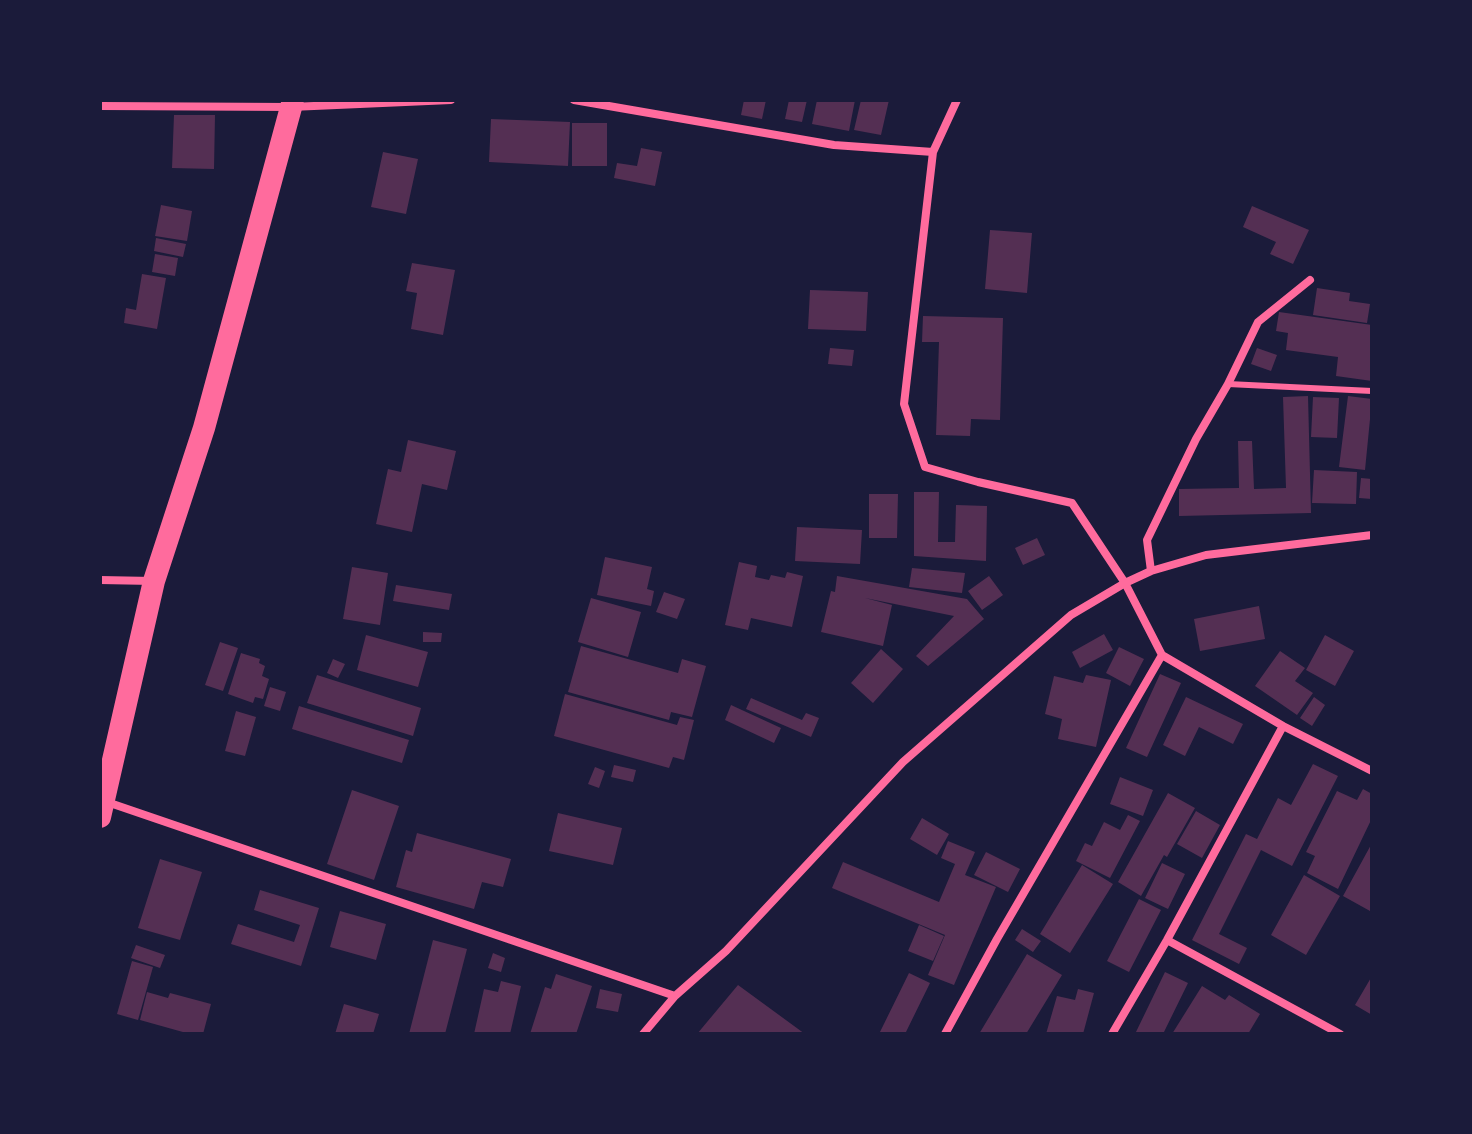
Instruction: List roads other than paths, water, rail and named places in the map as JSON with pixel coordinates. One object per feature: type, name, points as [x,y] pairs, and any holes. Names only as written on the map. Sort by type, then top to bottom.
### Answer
[{"type":"highway","points":[[102,809],[154,581],[204,428],[292,103]]},
{"type":"street","points":[[100,106],[451,100]]},
{"type":"street","points":[[574,100],[834,145],[933,152]]},
{"type":"street","points":[[957,100],[933,152],[904,404],[925,467],[1072,503],[1125,583],[1162,655],[1283,726],[1372,771]]},
{"type":"street","points":[[1151,571],[1147,540],[1258,322],[1310,280]]},
{"type":"street","points":[[643,1034],[675,996],[726,951],[903,762],[1071,615],[1151,571],[1206,555],[1372,535]]},
{"type":"street","points":[[100,580],[154,581]]},
{"type":"street","points":[[945,1034],[1162,655]]},
{"type":"street","points":[[1112,1034],[1167,940],[1283,726]]},
{"type":"street","points":[[102,809],[675,996]]},
{"type":"street","points":[[1167,940],[1340,1034]]},
{"type":"lane","points":[[1228,384],[1372,391]]}]
